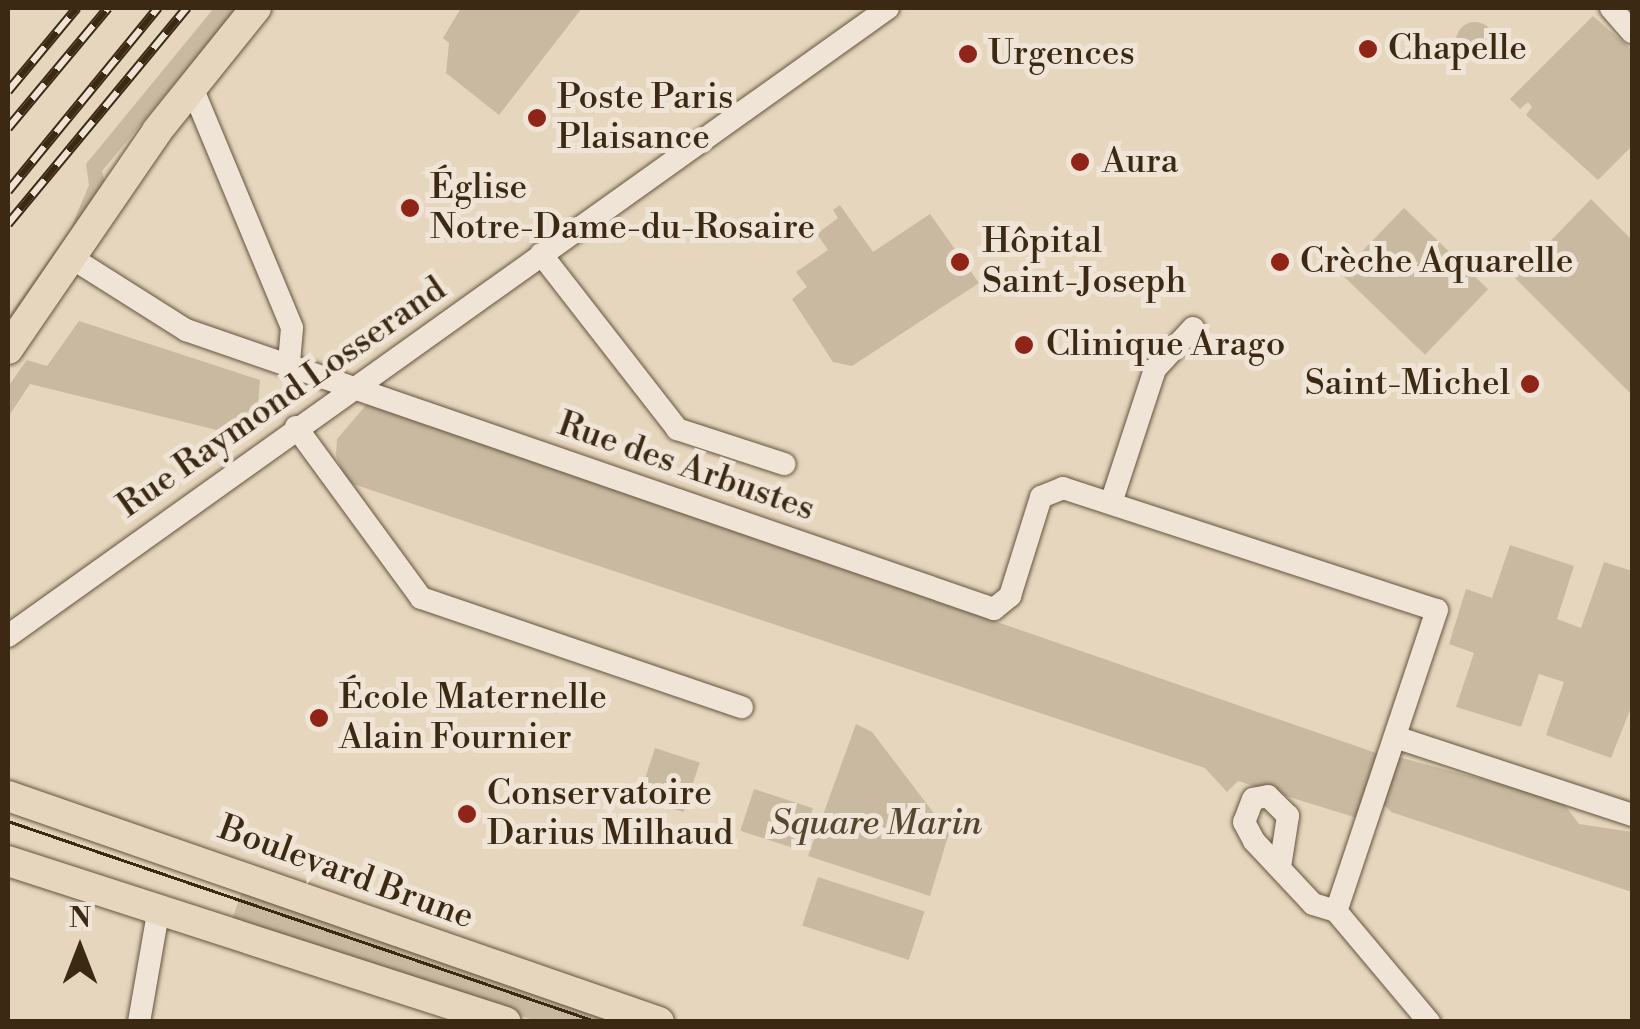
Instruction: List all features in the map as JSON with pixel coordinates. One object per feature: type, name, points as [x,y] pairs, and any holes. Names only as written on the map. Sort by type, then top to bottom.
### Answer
[{"type":"main road","points":[[8,349],[191,85],[256,8]]},
{"type":"main road","name":"Boulevard Brune","points":[[8,796],[658,1022]]},
{"type":"main road","points":[[8,861],[158,913],[285,947],[506,1022]]},
{"type":"street","name":"Rue Raymond Losserand","points":[[8,636],[888,8]]},
{"type":"street","points":[[1611,8],[1632,32]]},
{"type":"street","points":[[191,85],[292,328],[288,363]]},
{"type":"street","points":[[541,254],[678,429],[784,464]]},
{"type":"street","name":"Rue des Arbustes","points":[[72,258],[186,330],[994,609],[1010,596],[1041,497],[1050,488],[1111,503]]},
{"type":"street","points":[[1193,328],[1155,369],[1111,503],[1437,610],[1336,912]]},
{"type":"street","points":[[296,427],[421,598],[742,707]]},
{"type":"street","points":[[1395,737],[1632,815]]},
{"type":"street","points":[[1280,867],[1313,904],[1336,912],[1429,1022]]},
{"type":"street","points":[[139,1022],[158,913]]},
{"type":"green space","points":[[214,8],[238,8],[102,171],[106,187],[8,330],[8,317],[71,228],[89,185],[86,164]]},
{"type":"green space","points":[[461,8],[582,8],[499,115],[446,73],[449,43],[443,38]]},
{"type":"green space","points":[[1593,16],[1632,50],[1632,146],[1598,180],[1526,115],[1532,107],[1528,102],[1520,109],[1510,99]]},
{"type":"green space","points":[[1475,22],[1488,28],[1494,41],[1488,54],[1475,60],[1462,54],[1456,41],[1462,28]]},
{"type":"green space","points":[[1591,199],[1632,240],[1632,395],[1515,278]]},
{"type":"green space","points":[[840,205],[873,252],[930,214],[979,283],[852,366],[833,362],[792,299],[807,287],[796,272],[828,250],[817,234],[838,218],[833,210]]},
{"type":"green space","points":[[1404,208],[1488,289],[1425,355],[1341,273]]},
{"type":"green space","points":[[79,321],[260,380],[257,418],[244,433],[238,427],[233,434],[30,384],[8,417],[8,387],[27,360],[47,366]]},
{"type":"green space","points":[[367,404],[1379,754],[1357,818],[1238,781],[1227,792],[1205,768],[347,482],[336,456],[337,439]]},
{"type":"green space","points":[[1510,545],[1574,566],[1557,619],[1581,628],[1604,562],[1632,571],[1632,705],[1611,758],[1546,735],[1564,682],[1539,674],[1521,727],[1456,707],[1474,653],[1449,644],[1466,589],[1492,598]]},
{"type":"green space","name":"Square Marin","points":[[856,724],[872,732],[949,833],[930,896],[808,856]]},
{"type":"green space","points":[[655,748],[700,763],[684,812],[639,797]]},
{"type":"green space","points":[[1398,757],[1561,800],[1579,824],[1632,832],[1632,892],[1391,812],[1383,804]]},
{"type":"green space","points":[[754,789],[813,808],[799,850],[740,831]]},
{"type":"green space","points":[[818,877],[925,912],[909,960],[802,926]]},
{"type":"green space","points":[[244,885],[631,1021],[536,1021],[294,940],[230,926]]},
{"type":"tram line","points":[[8,821],[598,1022]]},
{"type":"railway","points":[[8,91],[77,8]]},
{"type":"railway","points":[[8,128],[108,8]]},
{"type":"railway","points":[[8,191],[158,8]]},
{"type":"railway","points":[[8,224],[187,8]]},
{"type":"place","name":"Chapelle","points":[[1368,49]]},
{"type":"place","name":"Urgences","points":[[968,54]]},
{"type":"place","name":"Poste Paris Plaisance","points":[[537,118]]},
{"type":"place","name":"Aura","points":[[1080,162]]},
{"type":"place","name":"Église Notre-Dame-du-Rosaire","points":[[410,208]]},
{"type":"place","name":"Hôpital Saint-Joseph","points":[[960,262]]},
{"type":"place","name":"Crèche Aquarelle","points":[[1280,262]]},
{"type":"place","name":"Clinique Arago","points":[[1024,345]]},
{"type":"place","name":"Saint-Michel","points":[[1530,384]]},
{"type":"place","name":"École Maternelle Alain Fournier","points":[[319,718]]},
{"type":"place","name":"Conservatoire Darius Milhaud","points":[[467,814]]}]
